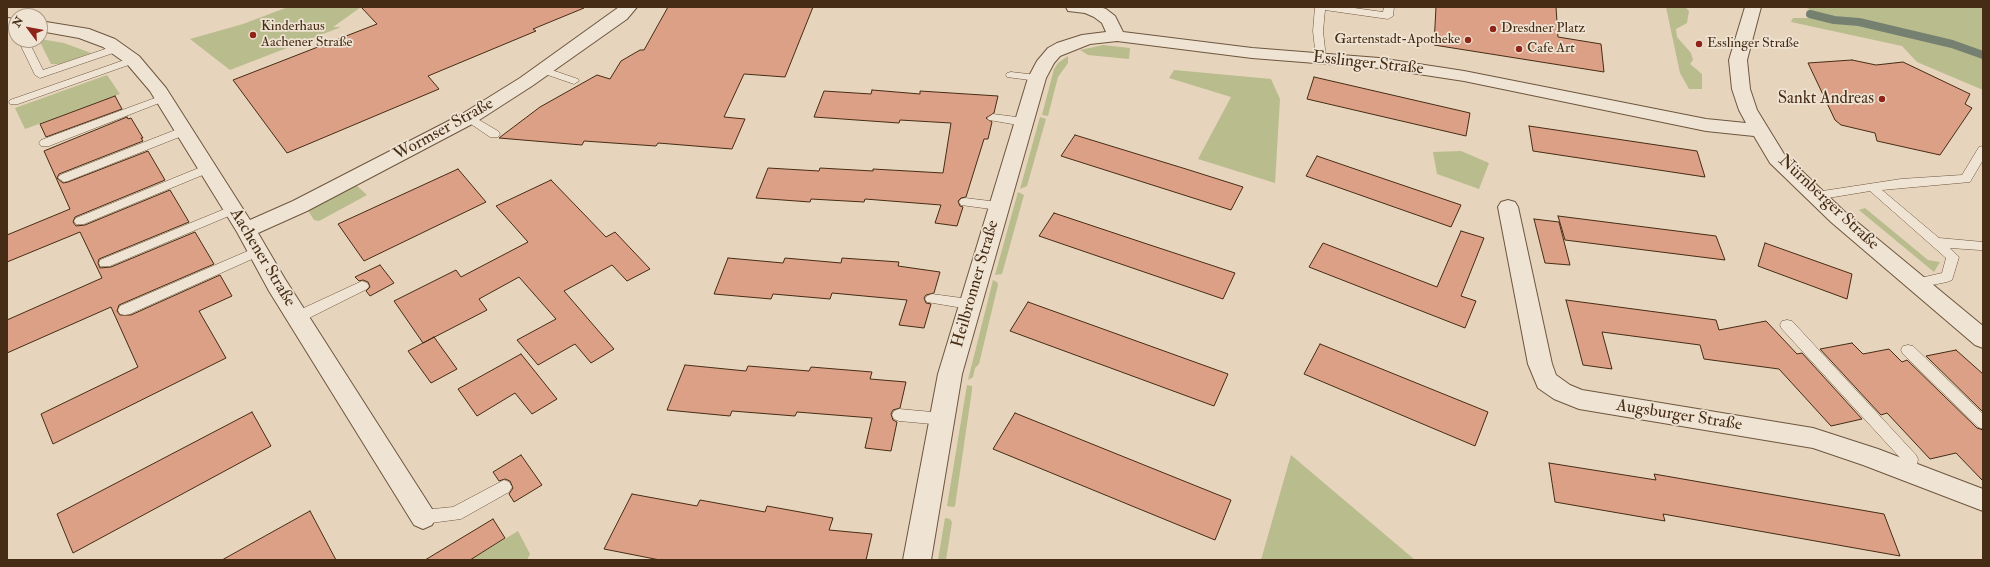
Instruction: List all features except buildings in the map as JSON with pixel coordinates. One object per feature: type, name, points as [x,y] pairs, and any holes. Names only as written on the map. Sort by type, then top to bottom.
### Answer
[{"type":"street","name":"Wormser Straße","points":[[246,230],[300,206],[469,118],[543,70],[621,15],[629,7]]},
{"type":"street","points":[[1066,7],[1075,13],[1082,24],[1088,39]]},
{"type":"street","points":[[1074,7],[1088,8],[1100,12],[1109,20],[1117,36]]},
{"type":"street","name":"Nürnberger Straße","points":[[1753,7],[1738,60],[1741,89],[1748,110],[1777,158],[1816,196],[1983,339]]},
{"type":"street","name":"Aachener Straße","points":[[48,27],[83,33],[118,48],[133,60],[158,88],[206,169],[246,230],[257,252],[423,518]]},
{"type":"street","name":"Esslinger Straße","points":[[1088,39],[1117,36],[1252,53],[1379,63],[1432,71],[1706,125],[1759,130]]},
{"type":"street","name":"Heilbronner Straße","points":[[917,560],[950,374],[969,304],[1037,78],[1046,61],[1054,52],[1063,47],[1088,39]]},
{"type":"street","name":"Augsburger Straße","points":[[1508,207],[1540,364],[1546,381],[1562,392],[1579,399],[1813,438],[1910,472],[1983,500]]},
{"type":"lane","points":[[1320,7],[1318,31],[1321,58]]},
{"type":"lane","points":[[1326,7],[1388,16],[1389,7]]},
{"type":"lane","points":[[27,48],[40,76],[118,48]]},
{"type":"lane","points":[[14,102],[133,60]]},
{"type":"lane","points":[[543,70],[574,81]]},
{"type":"lane","points":[[1011,75],[1037,78]]},
{"type":"lane","points":[[45,143],[163,98]]},
{"type":"lane","points":[[469,118],[494,134]]},
{"type":"lane","points":[[993,118],[1024,122]]},
{"type":"lane","points":[[64,178],[183,131]]},
{"type":"lane","points":[[1816,196],[1901,183],[1966,179],[1983,150]]},
{"type":"lane","points":[[80,221],[206,169]]},
{"type":"lane","points":[[1872,187],[1953,257],[1947,277],[1917,283]]},
{"type":"lane","points":[[965,202],[998,206]]},
{"type":"lane","points":[[105,263],[232,210]]},
{"type":"lane","points":[[1936,242],[1980,246]]},
{"type":"lane","points":[[125,310],[257,252]]},
{"type":"lane","points":[[298,317],[362,286]]},
{"type":"lane","points":[[932,299],[969,304]]},
{"type":"lane","points":[[1787,325],[1911,458],[1910,472]]},
{"type":"lane","points":[[1908,350],[1983,423]]},
{"type":"lane","points":[[899,415],[943,419]]},
{"type":"lane","name":"Aachener Straße","points":[[423,518],[455,514],[504,487]]},
{"type":"green space","name":"Kinderhaus Aachener Straße","points":[[288,7],[361,7],[333,27],[341,27],[230,70],[190,39],[243,24]]},
{"type":"green space","points":[[1666,7],[1685,7],[1689,11],[1687,23],[1676,29],[1677,37],[1691,53],[1693,60],[1690,64],[1702,74],[1702,89],[1689,89],[1680,73]]},
{"type":"green space","points":[[1805,7],[1983,7],[1983,90],[1917,62],[1902,46],[1791,22],[1793,18],[1812,18],[1814,12]]},
{"type":"green space","points":[[48,40],[64,43],[91,53],[60,64],[51,64],[43,48],[48,48]]},
{"type":"green space","points":[[1103,45],[1130,48],[1129,59],[1088,55],[1080,50]]},
{"type":"green space","points":[[1068,56],[1068,63],[1058,77],[1048,116],[1042,115],[1054,69],[1058,63]]},
{"type":"green space","points":[[1174,70],[1271,79],[1280,99],[1275,183],[1198,159],[1231,97],[1169,78]]},
{"type":"green space","points":[[107,75],[120,94],[25,129],[15,108]]},
{"type":"green space","points":[[1040,117],[1046,119],[1027,186],[1020,189]]},
{"type":"green space","points":[[1461,151],[1489,163],[1479,189],[1437,174],[1433,152]]},
{"type":"green space","points":[[355,184],[367,195],[319,221],[314,220],[307,209]]},
{"type":"green space","points":[[1018,192],[1024,195],[1002,274],[995,275]]},
{"type":"green space","points":[[1865,208],[1928,260],[1940,262],[1934,272],[1859,210]]},
{"type":"green space","points":[[993,280],[997,282],[998,285],[979,364],[975,368],[973,377],[968,380]]},
{"type":"green space","points":[[967,385],[972,386],[972,390],[955,506],[953,507],[947,506]]},
{"type":"green space","points":[[1291,455],[1415,560],[1261,560]]},
{"type":"green space","points":[[945,518],[950,519],[952,522],[946,560],[938,560]]},
{"type":"green space","points":[[518,531],[530,554],[527,560],[470,560]]},
{"type":"waterway","points":[[1810,14],[1834,20],[1859,22],[1952,44],[1983,55]]},
{"type":"place","name":"Dresdner Platz","points":[[1493,29]]},
{"type":"place","name":"Kinderhaus Aachener Straße","points":[[253,35]]},
{"type":"place","name":"Gartenstadt-Apotheke","points":[[1468,40]]},
{"type":"place","name":"Esslinger Straße","points":[[1699,44]]},
{"type":"place","name":"Cafe Art","points":[[1519,49]]},
{"type":"place","name":"Sankt Andreas","points":[[1882,99]]}]
